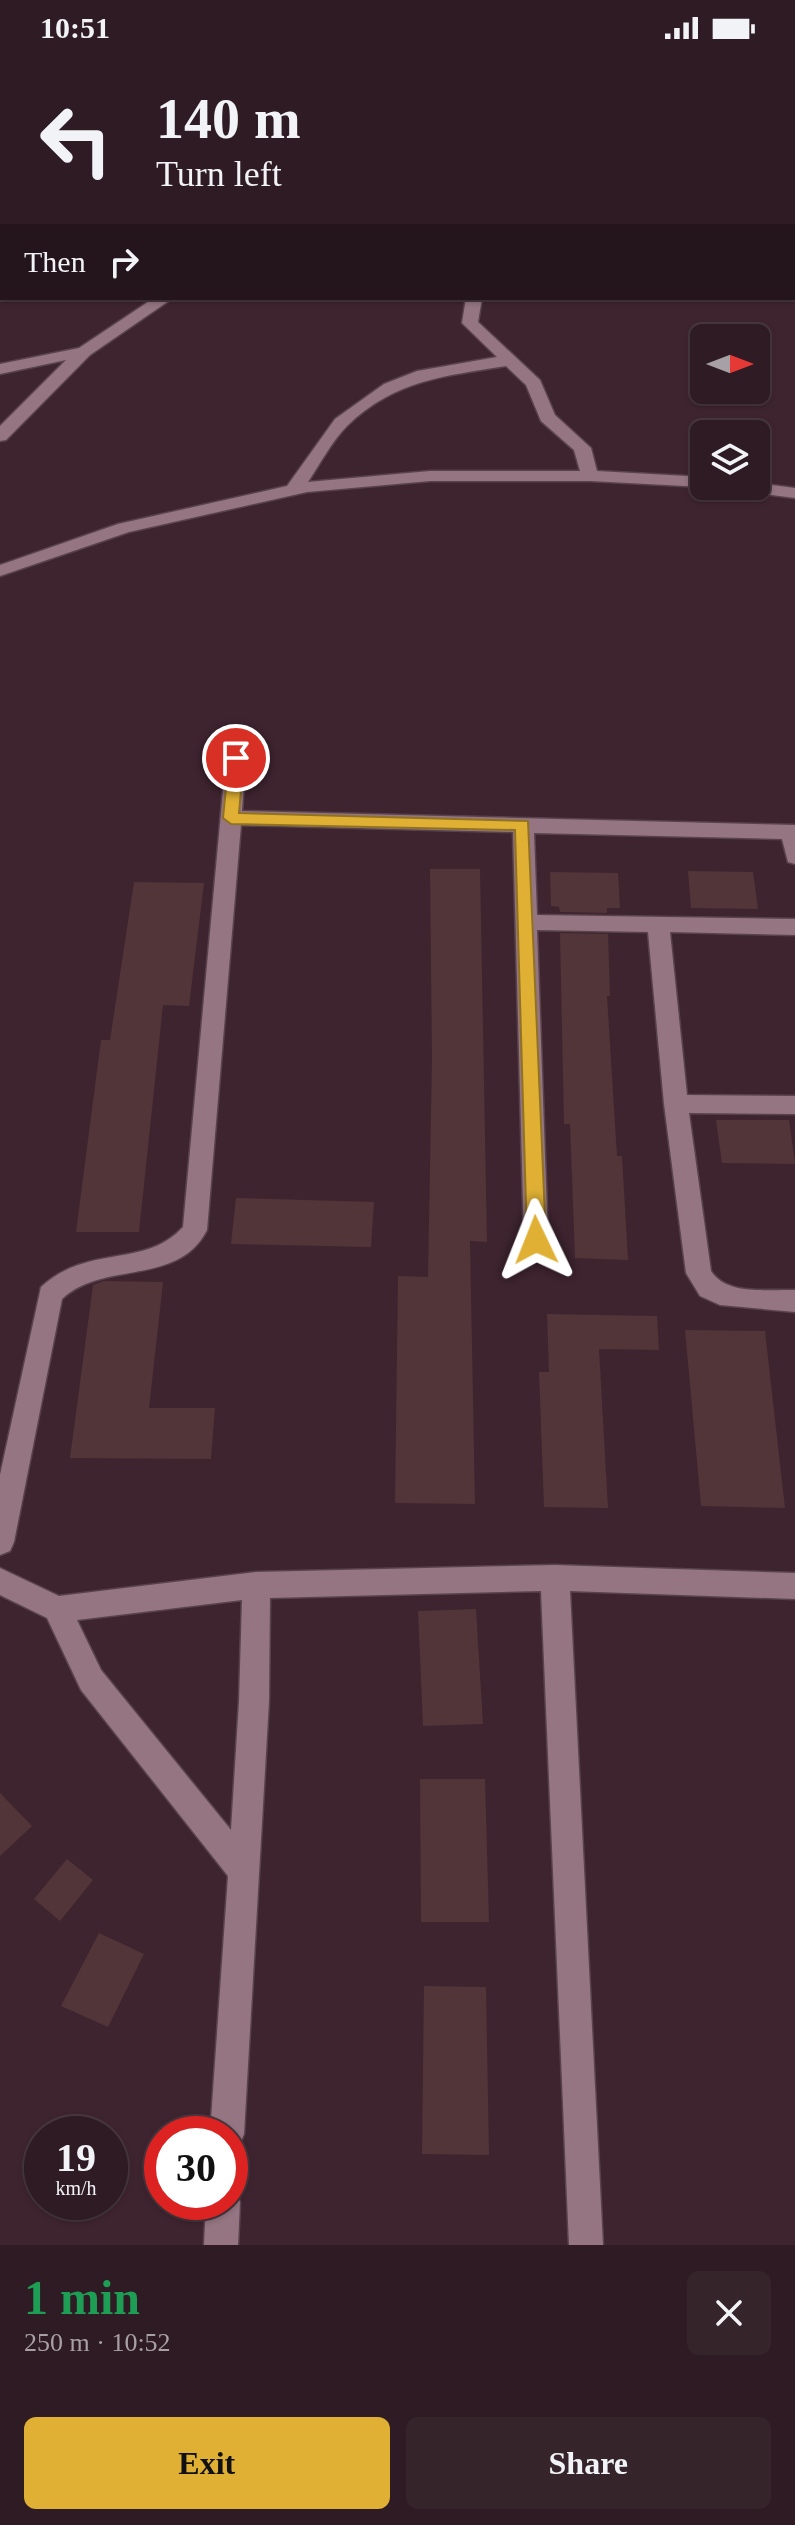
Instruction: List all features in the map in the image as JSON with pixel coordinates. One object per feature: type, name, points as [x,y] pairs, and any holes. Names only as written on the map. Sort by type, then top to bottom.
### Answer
[{"type":"street","points":[[0,436],[84,352],[162,300]]},
{"type":"street","points":[[474,300],[470,323],[534,383],[547,417],[582,448],[590,476]]},
{"type":"street","points":[[0,369],[84,352]]},
{"type":"street","points":[[293,490],[341,423],[390,388],[417,376],[510,360]]},
{"type":"street","points":[[0,571],[124,528],[293,490],[430,476],[590,476],[690,481]]},
{"type":"street","points":[[770,490],[795,493]]},
{"type":"street","points":[[0,1542],[50,1294],[61,1280],[77,1271],[165,1256],[185,1245],[195,1230],[236,758]]},
{"type":"street","points":[[231,818],[794,832],[795,857]]},
{"type":"street","points":[[523,825],[536,1240]]},
{"type":"street","points":[[526,922],[795,927]]},
{"type":"street","points":[[658,923],[676,1104],[699,1273],[709,1289],[729,1298],[795,1301]]},
{"type":"street","points":[[676,1104],[795,1105]]},
{"type":"street","points":[[555,1578],[586,2245]]},
{"type":"street","points":[[0,1581],[57,1609],[256,1585],[555,1578],[795,1586]]},
{"type":"street","points":[[228,2116],[254,1701],[256,1585]]},
{"type":"street","points":[[57,1609],[91,1680],[242,1869]]},
{"type":"street","points":[[221,2245],[222,2220]]},
{"type":"building","points":[[430,869],[480,869],[487,1242],[470,1241],[475,1504],[395,1503],[398,1276],[428,1277],[432,1058]]},
{"type":"building","points":[[688,871],[753,872],[758,909],[691,908]]},
{"type":"building","points":[[550,872],[618,873],[620,908],[607,908],[607,913],[560,912],[559,907],[551,906]]},
{"type":"building","points":[[134,882],[204,883],[189,1006],[163,1005],[139,1232],[76,1232],[101,1040],[110,1040]]},
{"type":"building","points":[[560,933],[608,934],[610,996],[607,996],[617,1156],[622,1156],[628,1260],[575,1258],[570,1124],[564,1124]]},
{"type":"building","points":[[716,1120],[789,1120],[795,1164],[722,1163]]},
{"type":"building","points":[[236,1198],[374,1202],[371,1247],[231,1244]]},
{"type":"building","points":[[104,1281],[163,1282],[149,1408],[215,1408],[211,1459],[70,1458],[93,1285]]},
{"type":"building","points":[[547,1314],[657,1316],[659,1350],[599,1349],[608,1508],[544,1507],[539,1372],[549,1372]]},
{"type":"building","points":[[685,1330],[765,1331],[785,1508],[701,1506]]},
{"type":"building","points":[[476,1609],[483,1724],[423,1726],[418,1611]]},
{"type":"building","points":[[420,1779],[485,1779],[489,1922],[421,1922]]},
{"type":"building","points":[[0,1793],[32,1826],[0,1856]]},
{"type":"building","points":[[67,1859],[93,1880],[60,1921],[34,1899]]},
{"type":"building","points":[[99,1933],[144,1954],[108,2027],[61,2006]]},
{"type":"building","points":[[424,1986],[486,1987],[489,2155],[422,2154]]},
{"type":"route","points":[[236,758],[231,818],[523,825],[536,1240]]}]
